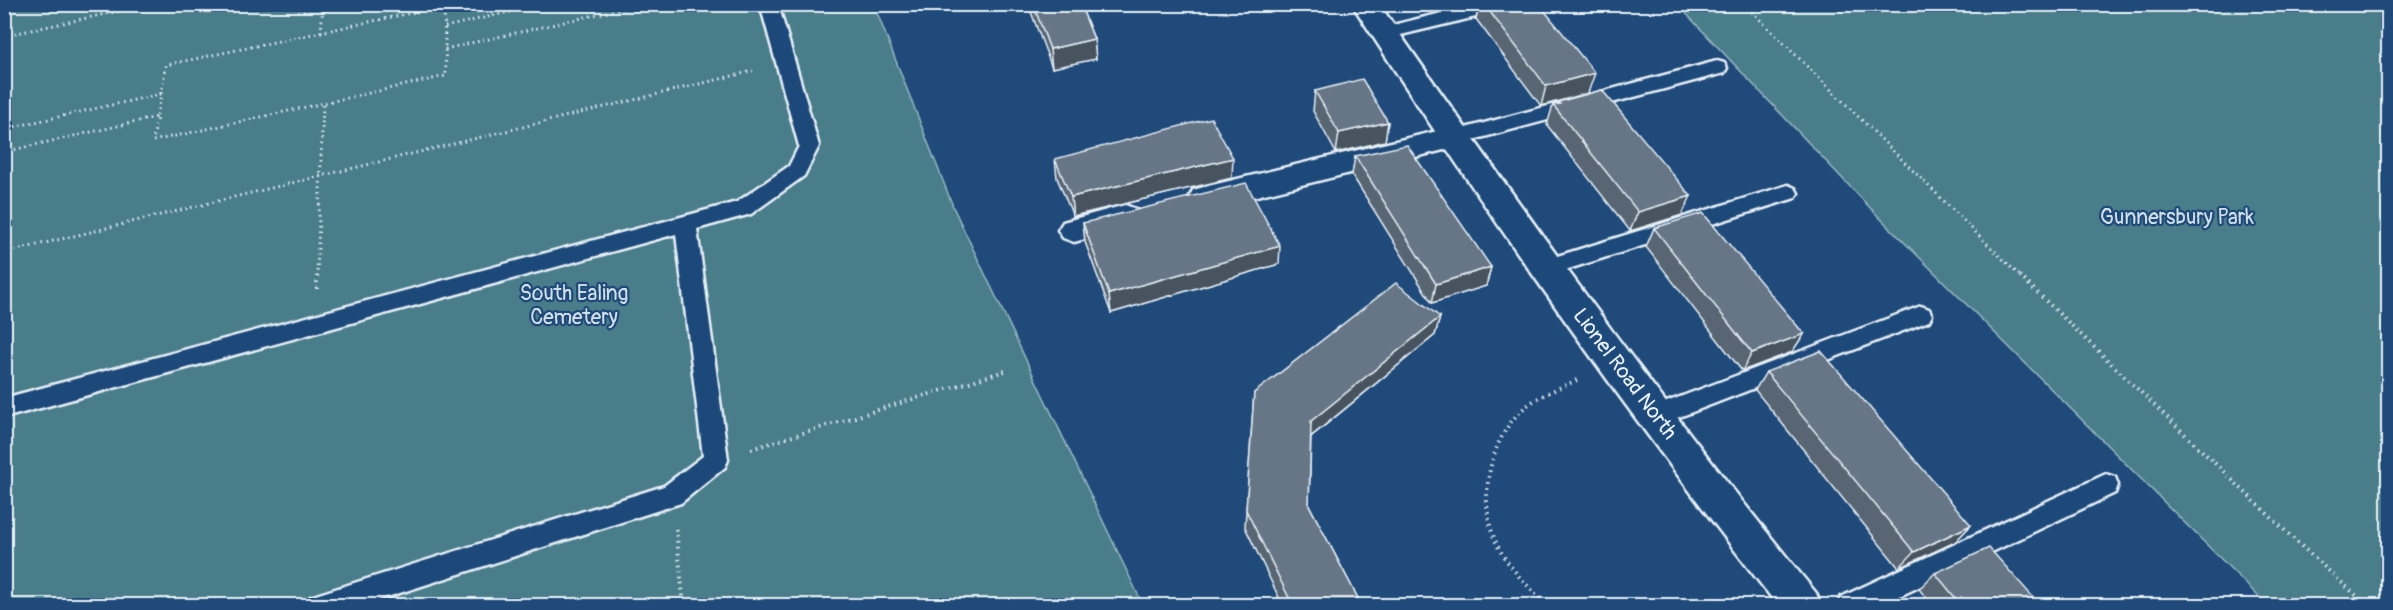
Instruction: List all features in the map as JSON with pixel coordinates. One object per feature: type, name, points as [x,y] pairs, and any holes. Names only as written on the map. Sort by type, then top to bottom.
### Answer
[{"type":"street","name":"Lionel Road North","points":[[1365,4],[1454,138],[1546,268],[1802,606]]},
{"type":"street","points":[[1074,230],[1454,138]]},
{"type":"lane","points":[[4,408],[744,208],[797,171],[808,146],[787,63],[768,4]]},
{"type":"lane","points":[[1384,33],[1504,4]]},
{"type":"lane","points":[[1454,138],[1717,68]]},
{"type":"lane","points":[[1546,268],[1788,193]]},
{"type":"lane","points":[[319,606],[672,495],[716,460],[686,225]]},
{"type":"lane","points":[[1656,416],[1921,315]]},
{"type":"lane","points":[[1850,606],[2106,486]]},
{"type":"path","points":[[4,36],[151,4]]},
{"type":"path","points":[[321,32],[323,4]]},
{"type":"path","points":[[445,27],[543,4]]},
{"type":"path","points":[[445,49],[643,4]]},
{"type":"path","points":[[1744,4],[1998,256],[2299,544],[2368,606]]},
{"type":"path","points":[[444,6],[445,27],[446,76],[153,141],[166,65],[444,6]]},
{"type":"path","points":[[4,253],[787,63]]},
{"type":"path","points":[[4,129],[161,94]]},
{"type":"path","points":[[316,324],[322,104]]},
{"type":"path","points":[[4,152],[157,117]]},
{"type":"path","points":[[1550,606],[1515,572],[1492,534],[1488,506],[1490,471],[1499,442],[1520,412],[1546,395],[1615,361]]},
{"type":"path","points":[[716,460],[1008,369]]},
{"type":"path","points":[[672,495],[684,606]]},
{"type":"green space","name":"South Ealing Cemetery","points":[[4,5],[874,5],[954,209],[1143,605],[5,605]]},
{"type":"green space","name":"Gunnersbury Park","points":[[1678,5],[2388,5],[2388,605],[2267,605],[1875,213]]},
{"type":"building","points":[[1033,4],[1080,4],[1094,39],[1050,49]]},
{"type":"building","points":[[1484,4],[1539,4],[1595,73],[1546,86]]},
{"type":"building","points":[[1362,79],[1388,122],[1339,133],[1315,91]]},
{"type":"building","points":[[1602,90],[1691,196],[1638,212],[1553,105]]},
{"type":"building","points":[[1211,118],[1233,158],[1071,197],[1055,159]]},
{"type":"building","points":[[1407,145],[1491,267],[1436,284],[1355,156]]},
{"type":"building","points":[[1246,183],[1280,246],[1109,294],[1083,223]]},
{"type":"building","points":[[1703,213],[1804,334],[1752,353],[1654,228]]},
{"type":"building","points":[[1396,283],[1440,317],[1311,421],[1309,505],[1362,606],[1293,606],[1246,510],[1254,393]]},
{"type":"building","points":[[1821,351],[1971,525],[1914,552],[1766,372]]},
{"type":"building","points":[[1989,548],[2041,606],[1962,606],[1935,573]]}]
